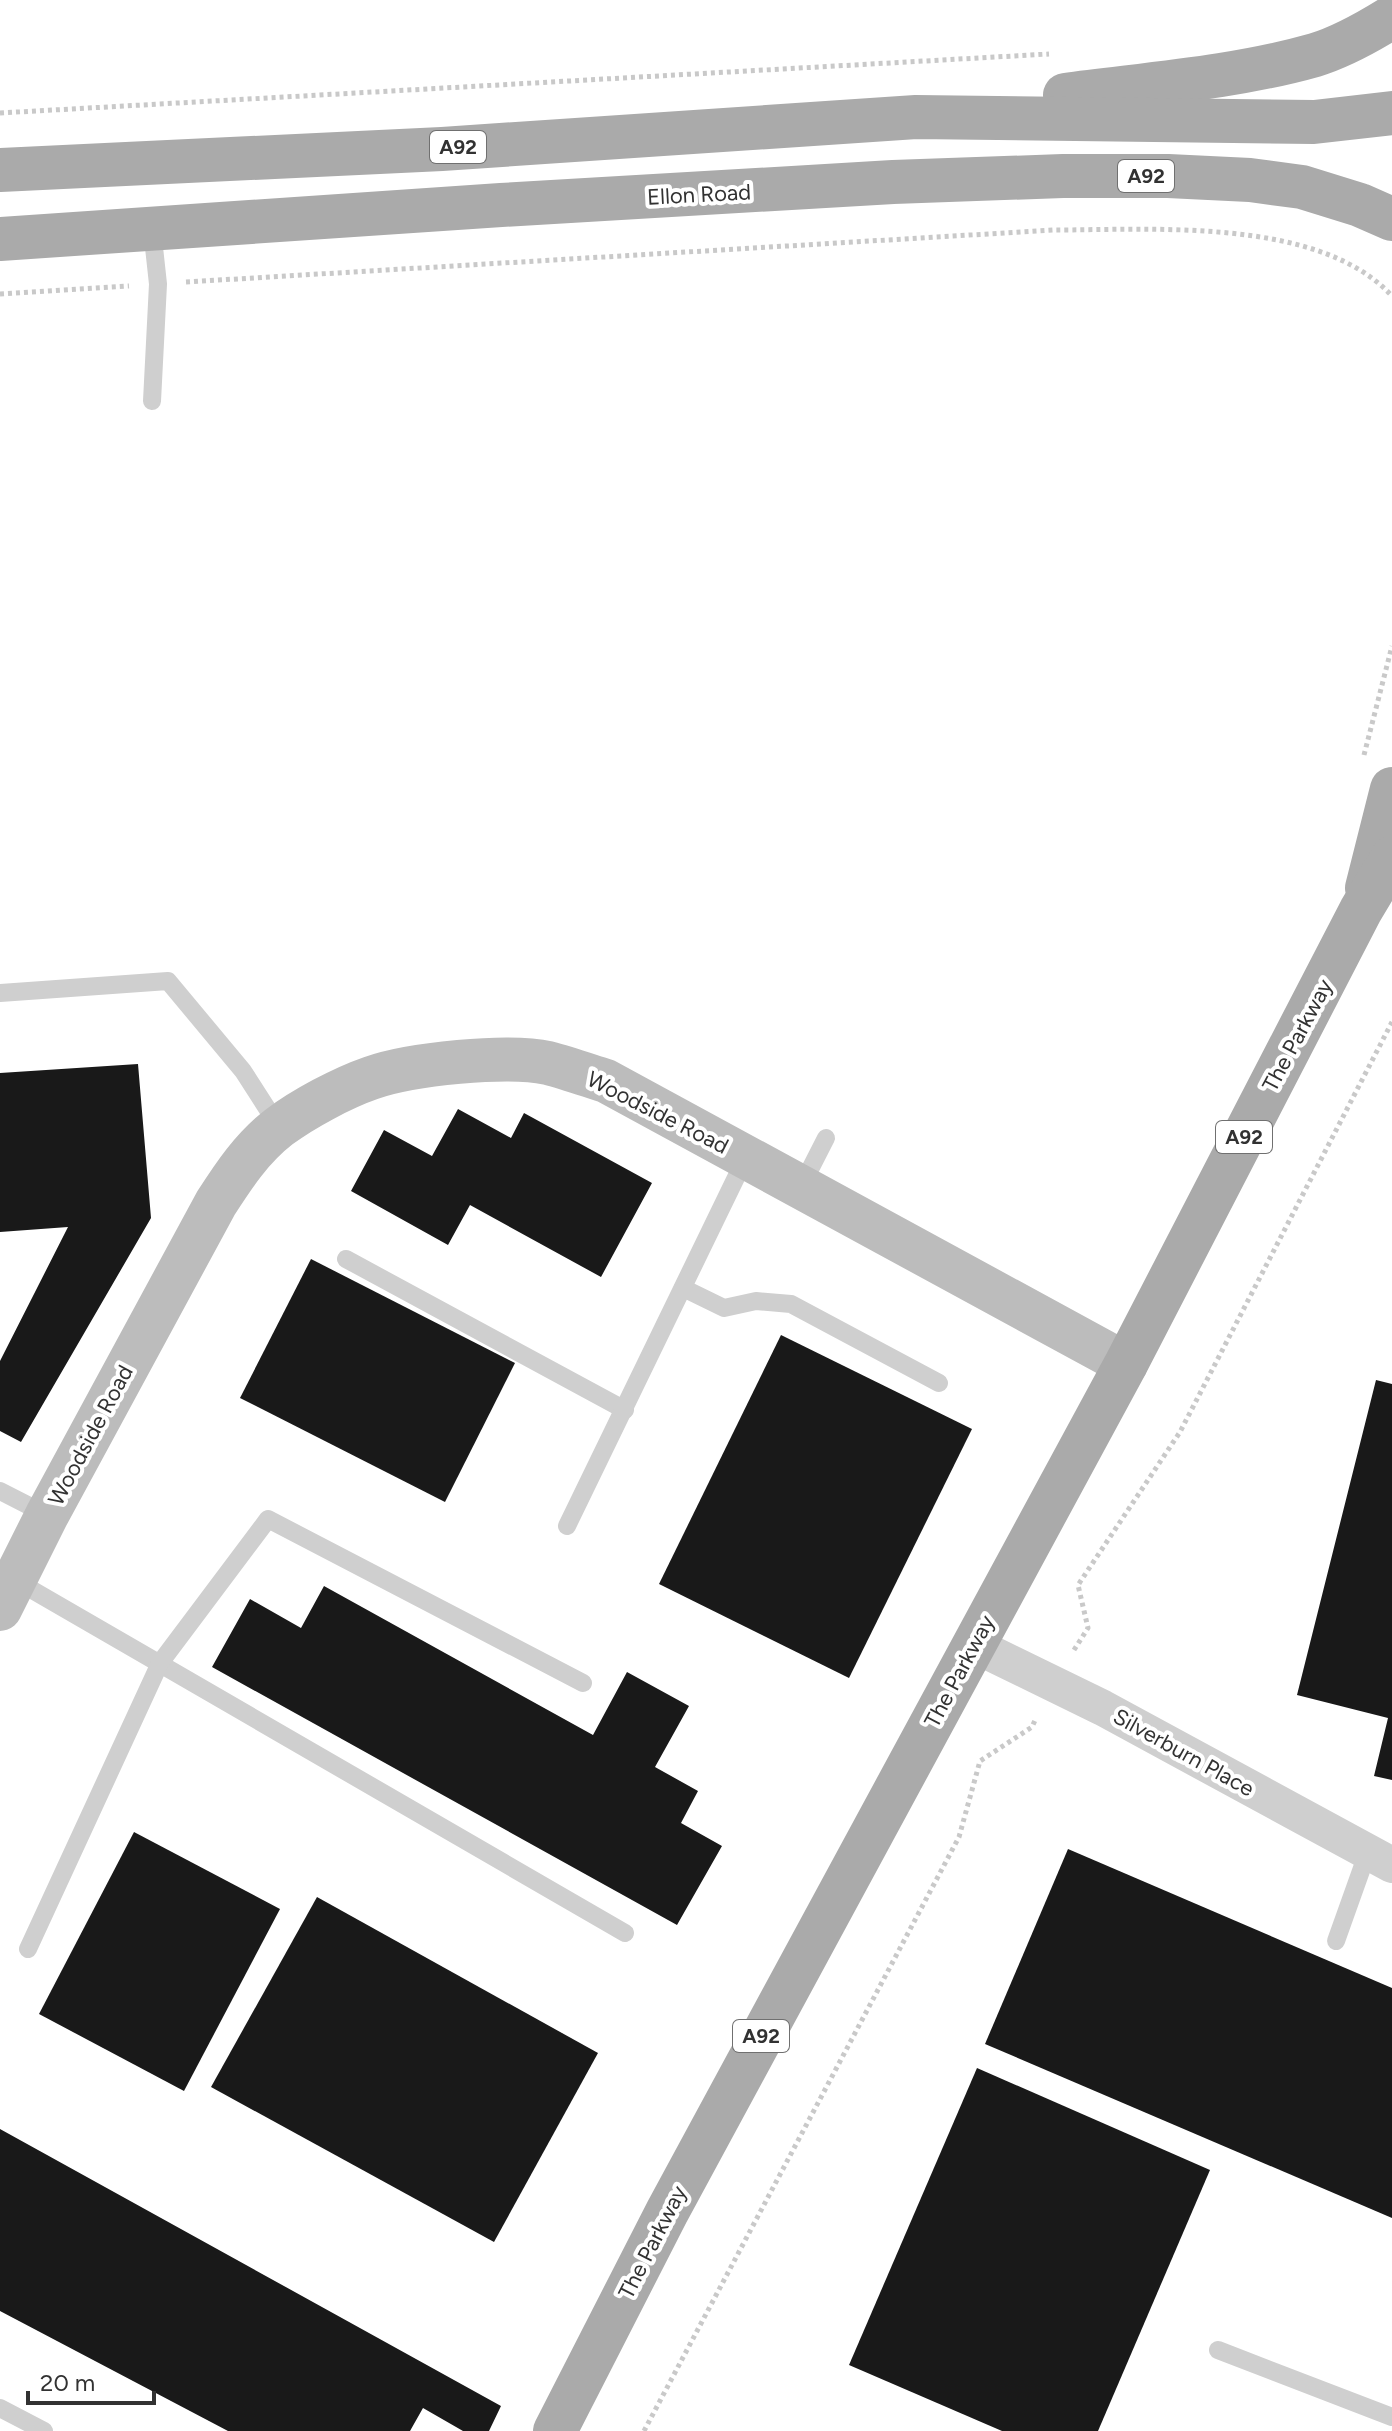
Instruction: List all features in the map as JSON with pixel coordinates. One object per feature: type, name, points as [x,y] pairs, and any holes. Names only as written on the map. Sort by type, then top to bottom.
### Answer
[{"type":"main road","points":[[916,117],[1249,69],[1317,54],[1392,17]]},
{"type":"main road","name":"A92","points":[[0,170],[442,149],[916,117],[1314,122],[1392,113]]},
{"type":"main road","name":"Ellon Road","points":[[0,239],[501,205],[893,182],[1063,176],[1250,180],[1302,187],[1360,205],[1392,219]]},
{"type":"main road","name":"The Parkway","points":[[1361,910],[1377,777]]},
{"type":"main road","name":"The Parkway","points":[[555,2431],[667,2212],[1126,1364],[1361,910],[1392,858]]},
{"type":"street","name":"Woodside Road","points":[[7,1595],[216,1203],[243,1162],[279,1127],[329,1097],[372,1077],[426,1067],[517,1060],[546,1063],[606,1081],[1126,1364]]},
{"type":"street","name":"Silverburn Place","points":[[974,1645],[1103,1708],[1379,1860]]},
{"type":"lane","points":[[152,229],[158,284],[152,401]]},
{"type":"lane","points":[[0,993],[168,981],[243,1071],[279,1127]]},
{"type":"lane","points":[[801,1187],[826,1138]]},
{"type":"lane","points":[[567,1526],[746,1157]]},
{"type":"lane","points":[[346,1259],[625,1410]]},
{"type":"lane","points":[[683,1288],[724,1308],[756,1301],[791,1304],[939,1383]]},
{"type":"lane","points":[[0,1491],[47,1515]]},
{"type":"lane","points":[[28,1949],[160,1663],[268,1519],[583,1683]]},
{"type":"lane","points":[[7,1595],[160,1663],[625,1933]]},
{"type":"lane","points":[[1336,1941],[1379,1860]]},
{"type":"lane","points":[[1218,2350],[1392,2417]]},
{"type":"lane","points":[[0,2408],[44,2431]]},
{"type":"path","points":[[0,113],[1054,53]]},
{"type":"path","points":[[0,294],[1054,230],[1168,230],[1240,234],[1300,246],[1347,261],[1392,296]]},
{"type":"path","points":[[1377,777],[1392,646]]},
{"type":"path","points":[[644,2431],[959,1837],[980,1761],[1032,1727],[1088,1628],[1078,1585],[1180,1432],[1392,1022]]},
{"type":"building","points":[[138,1064],[151,1218],[21,1442],[0,1431],[0,1361],[68,1227],[0,1232],[0,1073]]},
{"type":"building","points":[[458,1109],[511,1138],[524,1113],[652,1183],[601,1277],[470,1205],[448,1245],[351,1191],[384,1130],[432,1156]]},
{"type":"building","points":[[311,1259],[515,1363],[445,1502],[240,1398]]},
{"type":"building","points":[[781,1335],[972,1429],[849,1678],[659,1584]]},
{"type":"building","points":[[1376,1380],[1392,1384],[1392,1780],[1374,1776],[1388,1718],[1297,1695]]},
{"type":"building","points":[[324,1586],[593,1735],[627,1672],[689,1706],[655,1767],[698,1791],[681,1823],[722,1846],[677,1925],[212,1667],[250,1599],[301,1628]]},
{"type":"building","points":[[134,1832],[280,1909],[184,2091],[39,2014]]},
{"type":"building","points":[[1068,1849],[1392,1988],[1392,2218],[985,2044]]},
{"type":"building","points":[[317,1897],[598,2053],[494,2242],[211,2087]]},
{"type":"building","points":[[977,2068],[1210,2170],[1098,2431],[1002,2431],[849,2365]]},
{"type":"building","points":[[0,2129],[501,2406],[489,2431],[463,2431],[423,2408],[410,2431],[228,2431],[0,2311]]}]
